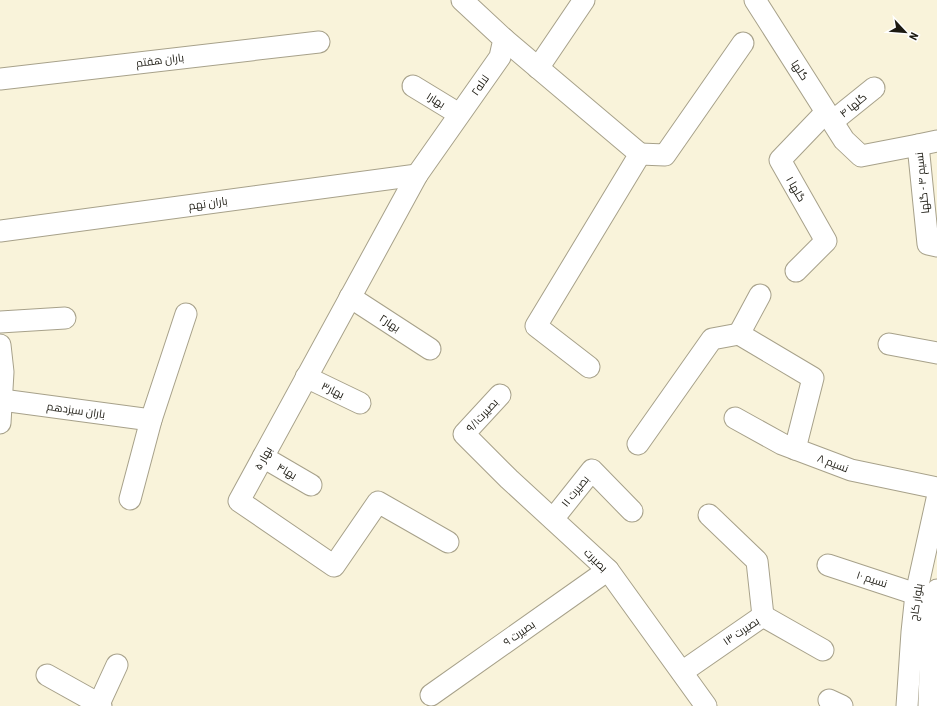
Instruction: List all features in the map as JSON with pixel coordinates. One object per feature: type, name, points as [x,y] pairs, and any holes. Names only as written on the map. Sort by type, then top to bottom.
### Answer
[{"type":"street","points":[[462,0],[504,39],[640,154],[665,155],[743,43]]},
{"type":"street","points":[[538,68],[584,0]]},
{"type":"street","name":"گلها","points":[[755,0],[844,140]]},
{"type":"street","name":"لاله۲","points":[[417,175],[500,57],[504,39]]},
{"type":"street","name":"باران هفتم","points":[[0,79],[320,42]]},
{"type":"street","name":"بهار۱","points":[[413,86],[459,114]]},
{"type":"street","name":"گلها ۴","points":[[830,116],[874,88]]},
{"type":"street","name":"گلها ۱","points":[[796,271],[826,240],[780,160],[830,116]]},
{"type":"street","name":"نسیم ۴ - گلها","points":[[844,140],[861,156],[928,143],[928,244],[937,246]]},
{"type":"street","points":[[589,367],[536,326],[640,154]]},
{"type":"street","name":"باران نهم","points":[[0,231],[417,175]]},
{"type":"street","name":"بهار ۵","points":[[417,175],[239,501],[334,566],[378,502],[448,542]]},
{"type":"street","points":[[739,334],[760,295]]},
{"type":"street","name":"بهار۲","points":[[350,297],[430,349]]},
{"type":"street","points":[[130,499],[151,420],[186,314]]},
{"type":"street","points":[[0,322],[65,318]]},
{"type":"street","points":[[638,444],[712,339],[739,334],[813,378],[795,449]]},
{"type":"street","points":[[889,344],[937,353]]},
{"type":"street","points":[[0,345],[3,372],[0,423]]},
{"type":"street","name":"بهار۳","points":[[306,377],[360,403]]},
{"type":"street","name":"بصیرت۹/۱","points":[[464,434],[500,395]]},
{"type":"street","name":"باران سیزدهم","points":[[2,400],[151,420]]},
{"type":"street","name":"نسیم ۸","points":[[735,418],[782,444],[851,470],[937,488]]},
{"type":"street","name":"بصیرت","points":[[464,434],[509,479],[608,570],[706,706]]},
{"type":"street","name":"بها۴","points":[[263,457],[311,485]]},
{"type":"street","name":"بصیرت ۱۱","points":[[553,520],[592,470],[632,511]]},
{"type":"street","name":"بلوار کاج","points":[[907,706],[916,594],[937,499]]},
{"type":"street","points":[[709,515],[757,561],[763,616]]},
{"type":"street","name":"نسیم ۱۰","points":[[828,565],[916,594]]},
{"type":"street","name":"بصیرت ۹","points":[[431,695],[608,570]]},
{"type":"street","name":"بلوار کاج","points":[[929,706],[937,590]]},
{"type":"street","name":"بصیرت ۱۳","points":[[682,672],[763,616],[823,650]]},
{"type":"street","points":[[47,675],[100,705],[117,665]]}]
